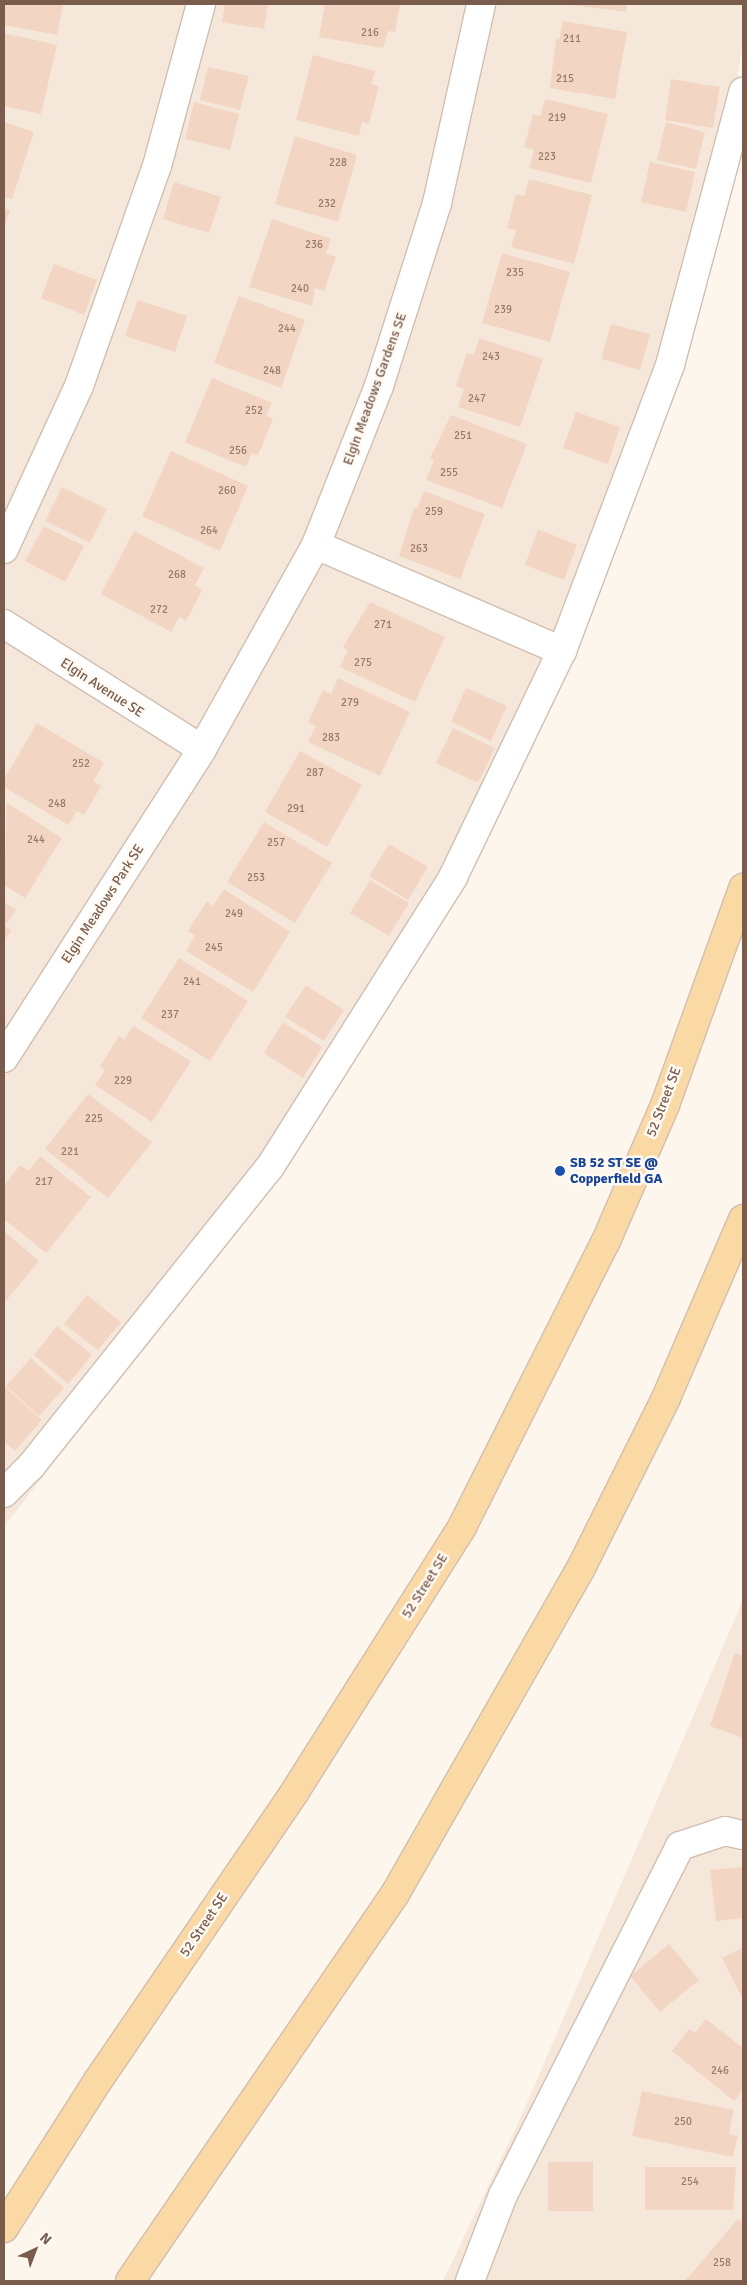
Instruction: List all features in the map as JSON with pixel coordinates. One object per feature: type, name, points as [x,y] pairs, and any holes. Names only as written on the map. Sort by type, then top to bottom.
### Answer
[{"type":"main road","name":"52 Street SE","points":[[4,2228],[96,2082],[294,1794],[462,1527],[606,1241],[665,1105],[743,891]]},
{"type":"main road","points":[[130,2281],[395,1894],[581,1568],[666,1398],[743,1219]]},
{"type":"street","points":[[4,549],[79,386],[157,166],[201,4]]},
{"type":"street","name":"Elgin Meadows Gardens SE","points":[[202,749],[316,545],[379,386],[437,203],[481,4]]},
{"type":"street","points":[[4,1493],[31,1466],[270,1167],[453,877],[562,651],[670,365],[743,92]]},
{"type":"street","points":[[316,545],[562,651]]},
{"type":"street","name":"Elgin Avenue SE","points":[[4,624],[202,749]]},
{"type":"street","name":"Elgin Meadows Park SE","points":[[4,1058],[202,749]]},
{"type":"street","points":[[470,2281],[503,2195],[680,1846],[725,1831],[743,1835]]},
{"type":"shaded area","points":[[4,4],[743,4],[743,39],[717,235],[577,649],[315,1123],[4,1527]]},
{"type":"shaded area","points":[[743,1600],[743,2281],[443,2281],[520,2119]]},
{"type":"building","points":[[4,4],[63,4],[57,35],[4,25]]},
{"type":"building","points":[[225,4],[268,4],[264,29],[222,22]]},
{"type":"building","points":[[325,4],[400,4],[395,32],[388,31],[383,48],[319,37]]},
{"type":"building","points":[[565,4],[627,4],[626,12]]},
{"type":"building","points":[[563,21],[627,32],[615,99],[550,88],[556,38],[559,39]]},
{"type":"building","points":[[4,33],[57,45],[41,114],[4,106]]},
{"type":"building","points":[[313,55],[375,71],[371,84],[379,86],[369,124],[362,122],[359,136],[296,120]]},
{"type":"building","points":[[208,67],[249,76],[240,110],[200,100]]},
{"type":"building","points":[[671,79],[720,87],[713,128],[665,120]]},
{"type":"building","points":[[545,99],[608,114],[591,183],[529,168],[534,150],[524,147],[533,114],[540,116]]},
{"type":"building","points":[[194,102],[239,114],[230,150],[185,139]]},
{"type":"building","points":[[4,122],[34,132],[12,199],[4,197]]},
{"type":"building","points":[[666,122],[705,132],[696,169],[657,160]]},
{"type":"building","points":[[295,136],[357,155],[338,222],[275,204]]},
{"type":"building","points":[[650,162],[695,172],[686,212],[641,202]]},
{"type":"building","points":[[529,179],[592,195],[574,264],[511,247],[516,230],[507,228],[516,194],[524,196]]},
{"type":"building","points":[[174,182],[221,197],[209,233],[163,219]]},
{"type":"building","points":[[4,208],[10,210],[4,227]]},
{"type":"building","points":[[272,219],[331,239],[326,254],[336,257],[324,291],[315,288],[312,306],[249,287]]},
{"type":"building","points":[[502,253],[570,272],[550,342],[482,323]]},
{"type":"building","points":[[54,264],[97,280],[84,315],[41,298]]},
{"type":"building","points":[[239,296],[305,320],[281,388],[214,363]]},
{"type":"building","points":[[138,300],[187,316],[175,352],[125,336]]},
{"type":"building","points":[[611,324],[650,334],[640,370],[601,359]]},
{"type":"building","points":[[479,338],[543,359],[520,427],[458,407],[464,389],[456,386],[467,353],[474,355]]},
{"type":"building","points":[[212,378],[272,403],[266,416],[273,419],[258,455],[252,453],[246,467],[185,442]]},
{"type":"building","points":[[576,412],[620,427],[608,464],[563,448]]},
{"type":"building","points":[[451,415],[527,444],[502,508],[426,480],[434,460],[430,458]]},
{"type":"building","points":[[171,451],[248,486],[220,551],[142,516]]},
{"type":"building","points":[[62,487],[107,509],[90,543],[45,521]]},
{"type":"building","points":[[424,491],[485,514],[460,579],[399,556],[414,507],[417,509]]},
{"type":"building","points":[[44,526],[84,546],[65,582],[25,561]]},
{"type":"building","points":[[538,529],[577,545],[564,580],[525,565]]},
{"type":"building","points":[[134,531],[204,568],[195,585],[202,590],[186,621],[179,617],[171,632],[101,594]]},
{"type":"building","points":[[370,602],[445,637],[415,702],[340,667],[348,650],[343,647]]},
{"type":"building","points":[[338,678],[410,712],[380,776],[308,742],[316,726],[308,722],[323,690],[331,694]]},
{"type":"building","points":[[466,688],[507,706],[491,741],[451,722]]},
{"type":"building","points":[[37,723],[104,763],[93,781],[101,786],[84,815],[77,811],[68,825],[4,787],[4,779]]},
{"type":"building","points":[[453,728],[495,748],[478,783],[436,763]]},
{"type":"building","points":[[300,751],[362,785],[327,847],[265,812]]},
{"type":"building","points":[[7,803],[62,838],[25,898],[4,885]]},
{"type":"building","points":[[264,822],[332,863],[295,923],[227,882]]},
{"type":"building","points":[[389,844],[428,867],[408,900],[369,876]]},
{"type":"building","points":[[370,880],[409,903],[389,936],[350,913]]},
{"type":"building","points":[[224,889],[290,932],[253,992],[186,951],[195,936],[188,931],[207,901],[213,906]]},
{"type":"building","points":[[4,902],[16,910],[5,926],[11,930],[4,941]]},
{"type":"building","points":[[179,958],[248,1001],[210,1061],[141,1018]]},
{"type":"building","points":[[306,985],[344,1010],[324,1041],[285,1017]]},
{"type":"building","points":[[283,1022],[322,1047],[303,1078],[264,1053]]},
{"type":"building","points":[[133,1026],[191,1061],[152,1122],[95,1085],[105,1070],[100,1066],[119,1036],[124,1040]]},
{"type":"building","points":[[88,1094],[152,1142],[108,1198],[45,1149]]},
{"type":"building","points":[[40,1156],[91,1197],[46,1253],[4,1219],[4,1186],[20,1165],[28,1171]]},
{"type":"building","points":[[4,1231],[39,1261],[4,1303]]},
{"type":"building","points":[[87,1295],[121,1322],[98,1350],[64,1324]]},
{"type":"building","points":[[57,1326],[92,1355],[68,1384],[34,1355]]},
{"type":"building","points":[[31,1358],[64,1388],[39,1416],[6,1386]]},
{"type":"building","points":[[5,1387],[42,1420],[15,1451],[4,1441]]},
{"type":"building","points":[[735,1653],[743,1656],[743,1738],[710,1726]]},
{"type":"building","points":[[743,1867],[743,1918],[716,1921],[710,1870]]},
{"type":"building","points":[[669,1944],[699,1980],[660,2012],[630,1976]]},
{"type":"building","points":[[743,1948],[743,1999],[722,1958]]},
{"type":"building","points":[[706,2019],[743,2048],[743,2090],[734,2101],[672,2051],[689,2029],[695,2033]]},
{"type":"building","points":[[642,2091],[734,2110],[729,2134],[738,2136],[733,2157],[632,2136]]},
{"type":"building","points":[[548,2162],[593,2162],[593,2211],[548,2211]]},
{"type":"building","points":[[645,2167],[736,2167],[733,2210],[645,2210]]},
{"type":"building","points":[[738,2219],[743,2223],[743,2281],[685,2281]]},
{"type":"place","name":"SB 52 ST SE @ Copperfield GA","points":[[560,1171]]}]
